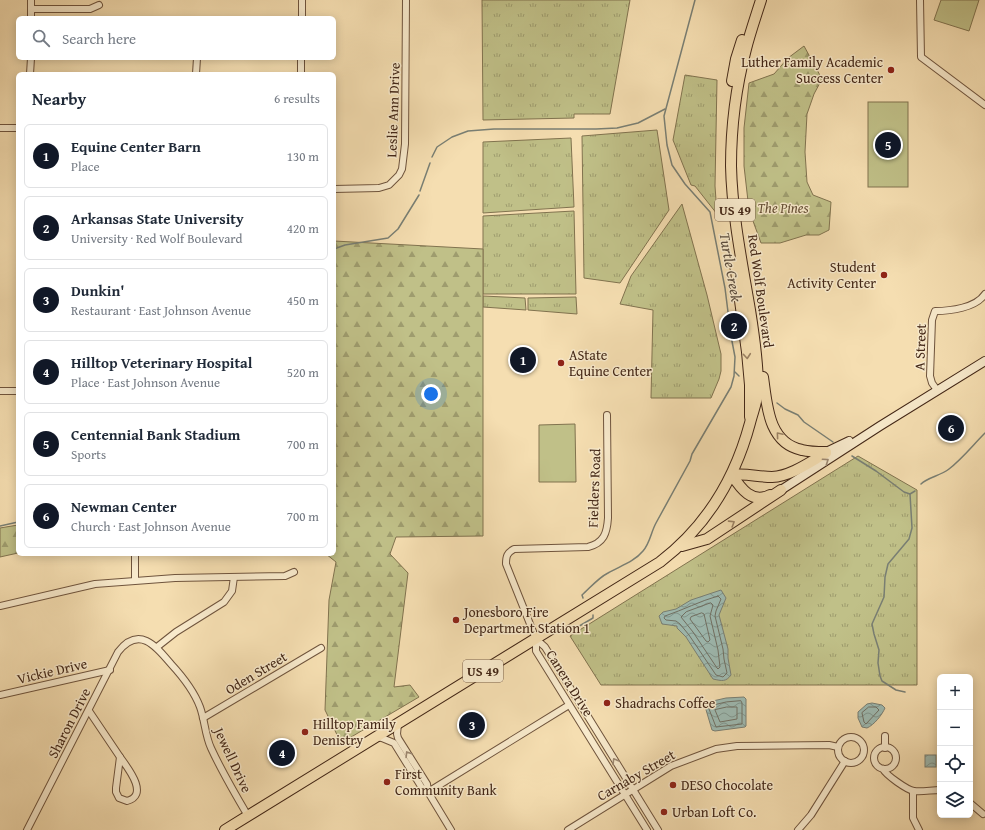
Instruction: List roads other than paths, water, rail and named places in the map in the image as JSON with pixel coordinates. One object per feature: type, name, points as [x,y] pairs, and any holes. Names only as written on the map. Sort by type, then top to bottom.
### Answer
[{"type":"highway","name":"Red Wolf Boulevard","points":[[750,421],[750,385],[747,352],[726,196],[725,166],[727,115],[735,67],[754,0]]},
{"type":"highway","name":"Red Wolf Boulevard","points":[[536,639],[660,562],[680,546],[694,532],[709,513],[732,475],[742,450],[756,404],[758,389],[755,344],[741,255],[731,166],[733,119],[739,81],[746,49],[761,0]]},
{"type":"highway","points":[[755,344],[761,359],[768,413],[773,429],[793,447],[809,452],[826,452]]},
{"type":"highway","points":[[781,490],[766,497],[754,498],[742,489],[732,475],[743,473],[774,477],[795,470],[826,452]]},
{"type":"highway","points":[[680,546],[707,539],[781,490]]},
{"type":"highway","name":"US 49","points":[[224,830],[536,639]]},
{"type":"main road","points":[[781,490],[985,361]]},
{"type":"main road","points":[[826,452],[880,426]]},
{"type":"street","points":[[31,0],[31,16]]},
{"type":"street","points":[[302,0],[302,16]]},
{"type":"street","name":"Leslie Ann Drive","points":[[336,189],[372,189],[389,186],[399,175],[402,169],[405,144],[406,0]]},
{"type":"street","points":[[920,0],[921,58],[985,105]]},
{"type":"street","points":[[31,10],[90,9],[99,6]]},
{"type":"street","points":[[30,72],[31,60]]},
{"type":"street","points":[[196,60],[196,72]]},
{"type":"street","points":[[301,60],[301,72]]},
{"type":"street","points":[[0,128],[16,128]]},
{"type":"street","name":"A Street","points":[[937,390],[932,383],[930,376],[932,320],[935,311],[947,311],[969,305],[982,299],[985,294]]},
{"type":"street","points":[[0,391],[16,391]]},
{"type":"street","name":"Fielders Road","points":[[536,639],[512,581],[506,564],[506,557],[508,553],[514,549],[588,547],[601,541],[607,527],[608,518],[607,415]]},
{"type":"street","points":[[135,556],[135,580]]},
{"type":"street","points":[[0,606],[86,585],[135,580],[285,576],[294,572]]},
{"type":"street","points":[[157,647],[176,632],[224,602],[232,591],[234,577]]},
{"type":"street","name":"Canera Drive","points":[[536,639],[536,651],[647,830]]},
{"type":"street","name":"Canera Drive","points":[[536,639],[545,647],[658,830]]},
{"type":"street","name":"Sharon Drive","points":[[26,830],[89,711],[118,652],[131,640],[143,640]]},
{"type":"street","name":"Jewell Drive","points":[[143,640],[157,647],[192,691],[200,708],[210,746],[248,816]]},
{"type":"street","name":"Oden Street","points":[[203,718],[321,648]]},
{"type":"street","name":"Vickie Drive","points":[[0,695],[110,670]]},
{"type":"street","points":[[428,792],[570,705]]},
{"type":"street","points":[[89,711],[120,757],[136,783],[136,794],[133,798],[127,801],[121,799],[116,792],[120,757]]},
{"type":"street","points":[[398,724],[398,738],[427,784],[428,792],[451,830]]},
{"type":"street","points":[[885,736],[885,748]]},
{"type":"street","points":[[376,737],[394,743],[422,788],[428,792]]},
{"type":"street","points":[[846,738],[854,738],[861,742],[864,750],[863,754],[858,760],[850,762],[845,761],[839,755],[838,747],[846,738]]},
{"type":"street","name":"Carnaby Street","points":[[568,830],[671,766],[716,749],[737,746],[770,745],[829,745],[838,747]]},
{"type":"street","points":[[892,777],[892,766],[895,761],[895,755],[891,750],[885,748],[878,750],[874,759],[877,765],[883,769],[884,772],[913,791],[937,790]]},
{"type":"street","points":[[863,754],[875,756]]},
{"type":"street","points":[[798,830],[811,815],[845,761]]},
{"type":"street","points":[[883,769],[892,766]]},
{"type":"street","points":[[913,791],[913,818],[919,830]]},
{"type":"street","points":[[973,806],[983,814]]},
{"type":"water","points":[[721,590],[726,598],[719,615],[728,649],[731,675],[725,680],[713,679],[686,637],[677,628],[677,626],[662,624],[659,616],[663,612],[676,609],[691,600]]},
{"type":"water","points":[[744,697],[746,699],[746,726],[715,731],[712,730],[704,703],[726,698]]},
{"type":"water","points":[[872,703],[882,705],[885,708],[880,717],[872,725],[867,728],[862,727],[858,718],[858,712],[867,704]]},
{"type":"water","points":[[925,755],[936,755],[936,767],[925,767]]},
{"type":"waterway","name":"Turtle Creek","points":[[583,598],[582,595],[594,583],[608,573],[627,564],[639,555],[645,548],[656,523],[690,461],[692,454],[731,387],[734,376],[735,357],[725,288],[710,212],[685,184],[672,165],[667,145],[664,116],[695,0]]},
{"type":"waterway","points":[[432,157],[437,147],[452,137],[468,131],[494,129],[617,128],[638,123],[665,109]]},
{"type":"waterway","points":[[420,191],[430,163]]},
{"type":"waterway","points":[[336,248],[345,245],[388,238],[398,229],[419,195]]},
{"type":"waterway","name":"Turtle Creek","points":[[735,372],[739,376]]},
{"type":"waterway","points":[[777,403],[785,409],[798,415],[804,422],[833,442]]},
{"type":"waterway","points":[[921,484],[949,469],[985,433]]},
{"type":"waterway","points":[[852,456],[876,471],[904,492],[910,494],[912,528],[909,539],[888,564],[885,577],[884,597],[872,624],[879,650],[878,663],[882,681],[896,690],[905,692]]},
{"type":"waterway","points":[[910,494],[915,491]]},
{"type":"waterway","points":[[0,526],[16,522]]},
{"type":"waterway","name":"Turtle Creek","points":[[572,633],[576,628],[593,618],[593,615]]},
{"type":"place","name":"Luther Family Academic Success Center","points":[[891,70]]},
{"type":"place","name":"Centennial Bank Stadium","points":[[888,145]]},
{"type":"place","name":"Student Activity Center","points":[[884,275]]},
{"type":"place","name":"Arkansas State University","points":[[734,326]]},
{"type":"place","name":"Equine Center Barn","points":[[523,360]]},
{"type":"place","name":"AState Equine Center","points":[[561,363]]},
{"type":"place","name":"Newman Center","points":[[951,428]]},
{"type":"place","name":"Jonesboro Fire Department Station 1","points":[[456,620]]},
{"type":"place","name":"Shadrachs Coffee","points":[[607,703]]},
{"type":"place","name":"Dunkin'","points":[[472,725]]},
{"type":"place","name":"Hilltop Family Denistry","points":[[305,732]]},
{"type":"place","name":"Hilltop Veterinary Hospital","points":[[282,753]]},
{"type":"place","name":"First Community Bank","points":[[387,782]]},
{"type":"place","name":"DESO Chocolate","points":[[673,785]]},
{"type":"place","name":"Urban Loft Co.","points":[[664,812]]},
{"type":"park label","name":"The Pines","points":[[783,208]]}]
